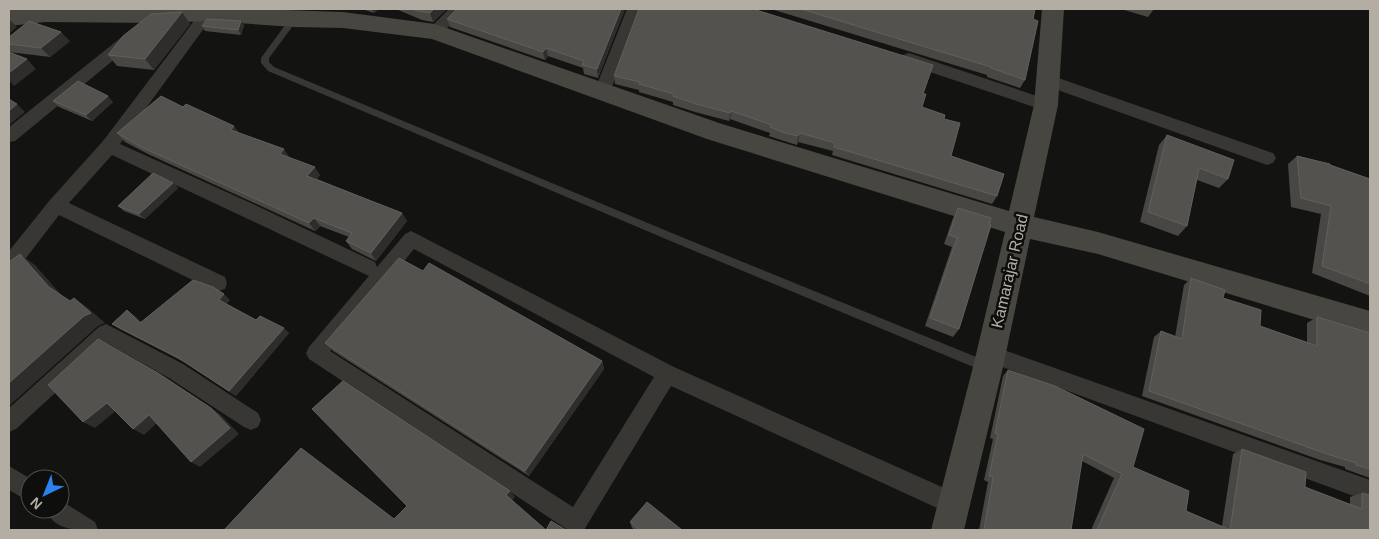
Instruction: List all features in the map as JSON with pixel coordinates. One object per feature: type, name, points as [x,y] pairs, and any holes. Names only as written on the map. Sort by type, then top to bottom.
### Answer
[{"type":"street","points":[[435,32],[458,9]]},
{"type":"street","points":[[602,92],[634,9]]},
{"type":"street","name":"Kamarajar Road","points":[[952,523],[1019,225],[1046,92],[1053,9]]},
{"type":"street","points":[[9,264],[56,205],[109,146],[210,11]]},
{"type":"street","points":[[16,25],[50,12],[159,15],[210,11],[307,16],[400,26],[435,32],[716,132],[1019,225],[1098,243],[1370,324]]},
{"type":"street","points":[[9,136],[159,15]]},
{"type":"street","points":[[891,53],[1046,92],[1267,158]]},
{"type":"street","points":[[109,146],[247,209],[368,268]]},
{"type":"street","points":[[56,205],[218,282]]},
{"type":"street","points":[[667,374],[576,522],[316,353],[411,239],[952,523]]},
{"type":"street","points":[[9,422],[106,333],[176,370],[251,420]]},
{"type":"street","points":[[989,361],[1370,491]]},
{"type":"street","points":[[9,477],[20,484]]},
{"type":"street","points":[[70,518],[87,530]]},
{"type":"lane","points":[[307,16],[265,58],[265,63],[271,69],[666,235],[989,361]]},
{"type":"building","points":[[412,9],[434,9],[430,13]]},
{"type":"building","points":[[457,9],[621,9],[597,69],[582,65],[584,61],[546,48],[543,52],[447,19]]},
{"type":"building","points":[[639,9],[753,9],[933,65],[923,94],[926,94],[922,107],[945,115],[944,119],[960,123],[951,156],[1004,174],[997,196],[834,147],[835,143],[800,133],[798,136],[782,132],[770,127],[772,125],[731,111],[730,113],[696,104],[673,96],[674,94],[639,84],[640,82],[614,76]]},
{"type":"building","points":[[801,9],[1035,9],[1033,19],[1038,21],[1025,80],[991,67]]},
{"type":"building","points":[[182,12],[145,59],[108,55],[123,36],[151,14]]},
{"type":"building","points":[[207,19],[241,21],[238,30],[202,26]]},
{"type":"building","points":[[29,21],[61,32],[41,48],[9,44],[9,37]]},
{"type":"building","points":[[9,52],[27,59],[9,73]]},
{"type":"building","points":[[78,81],[108,96],[86,115],[53,101]]},
{"type":"building","points":[[161,96],[183,107],[186,104],[234,126],[231,130],[284,149],[280,154],[315,167],[307,176],[402,213],[371,253],[346,241],[352,233],[314,218],[309,223],[139,146],[117,133]]},
{"type":"building","points":[[9,99],[17,104],[9,111]]},
{"type":"building","points":[[1167,135],[1234,160],[1228,179],[1199,168],[1187,226],[1148,212]]},
{"type":"building","points":[[1297,156],[1330,164],[1370,179],[1370,284],[1322,266],[1331,206],[1301,198]]},
{"type":"building","points":[[153,173],[173,183],[139,214],[118,206]]},
{"type":"building","points":[[958,208],[991,218],[989,225],[991,225],[959,329],[930,318],[957,238],[949,235]]},
{"type":"building","points":[[20,254],[49,287],[70,301],[74,298],[91,313],[84,316],[9,383],[9,262]]},
{"type":"building","points":[[399,258],[423,271],[429,263],[602,361],[525,471],[325,343]]},
{"type":"building","points":[[1191,278],[1225,290],[1223,298],[1261,310],[1260,326],[1317,346],[1317,317],[1370,333],[1370,469],[1149,391],[1161,331],[1182,339]]},
{"type":"building","points":[[193,280],[213,287],[224,294],[219,300],[256,320],[260,316],[284,328],[229,391],[177,357],[112,324],[127,310],[140,323]]},
{"type":"building","points":[[98,339],[158,373],[211,408],[230,428],[191,462],[149,415],[133,429],[107,403],[83,422],[48,385]]},
{"type":"building","points":[[1008,370],[1055,386],[1144,429],[1133,467],[1189,491],[1186,511],[1230,530],[1097,530],[1122,474],[1083,454],[1071,530],[984,530],[993,477],[989,476],[998,434],[995,433]]},
{"type":"building","points":[[343,381],[510,491],[506,495],[546,530],[224,530],[301,448],[394,519],[407,506],[312,409]]},
{"type":"building","points":[[1242,449],[1306,472],[1305,487],[1362,509],[1362,493],[1370,495],[1370,530],[1230,530]]},
{"type":"building","points":[[647,502],[682,530],[640,530],[630,522]]},
{"type":"building","points":[[551,521],[566,530],[546,530]]}]
